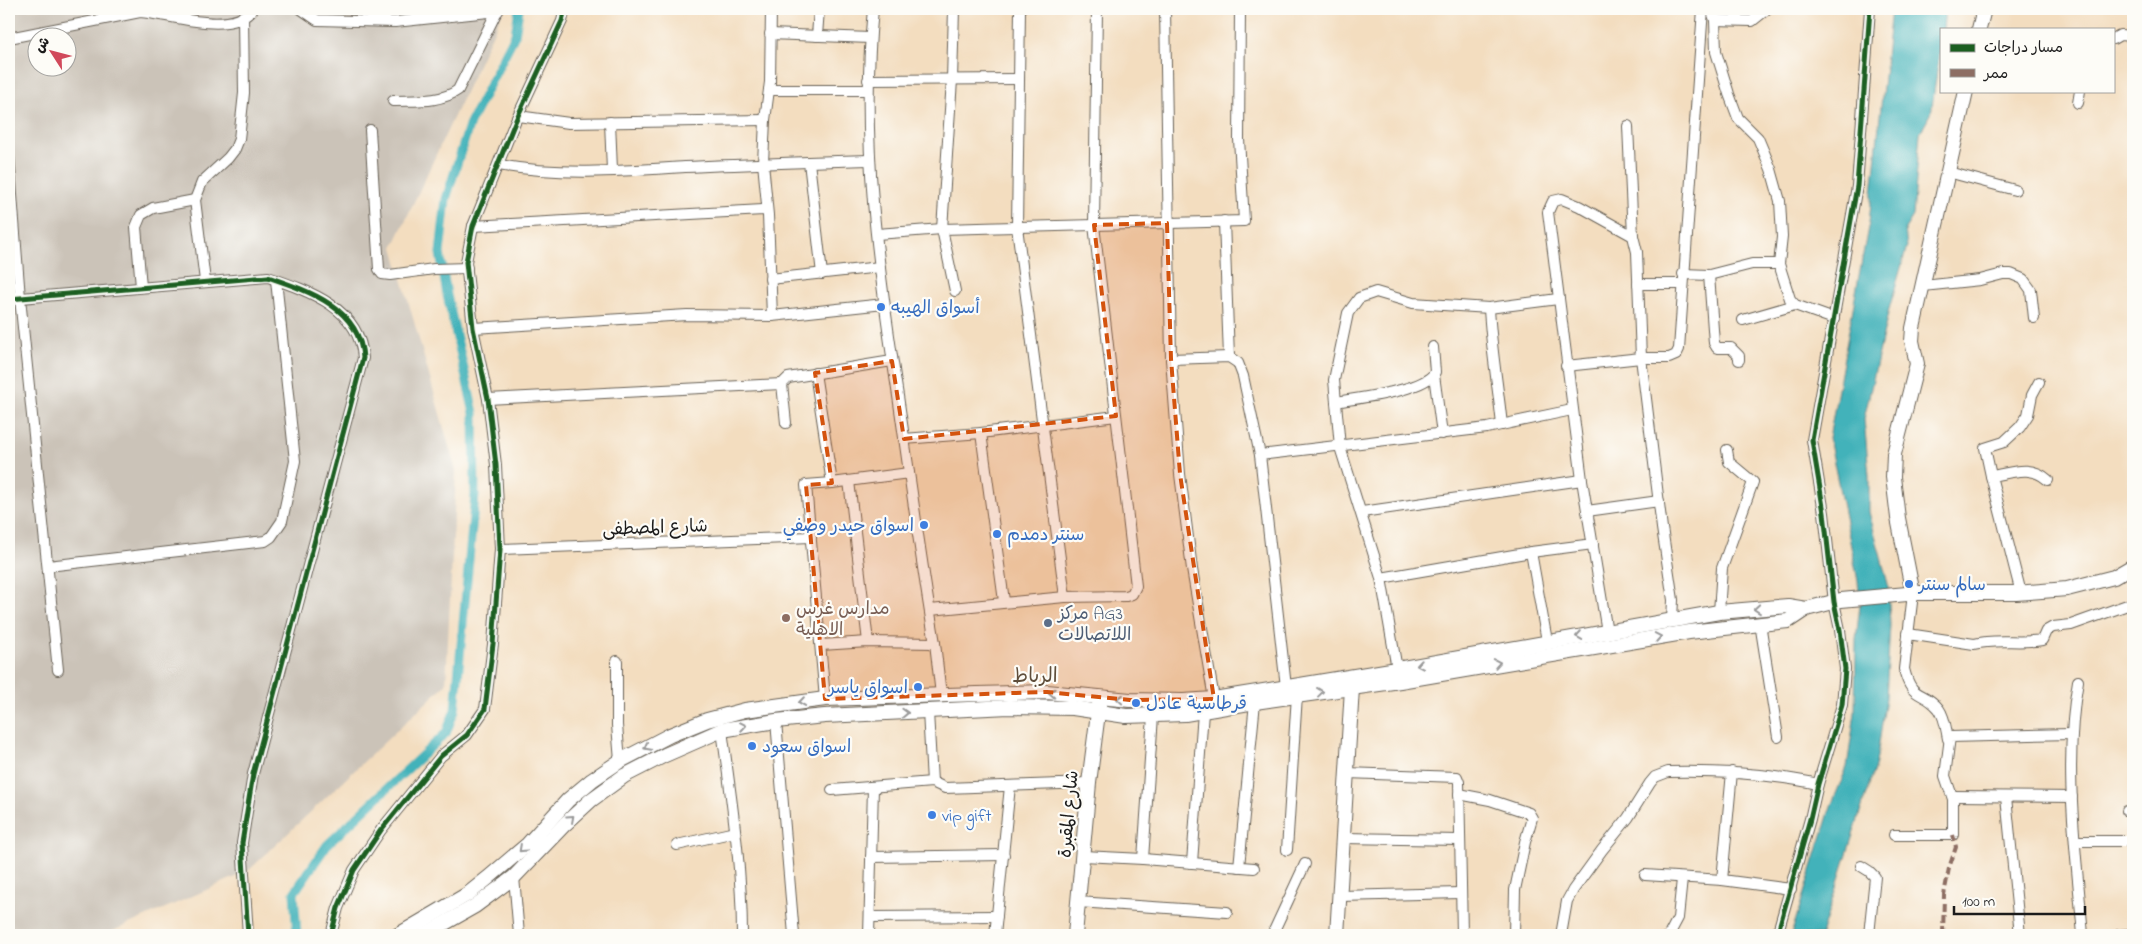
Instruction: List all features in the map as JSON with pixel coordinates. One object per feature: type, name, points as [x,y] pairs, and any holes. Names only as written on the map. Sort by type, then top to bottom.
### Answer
[{"type":"street","points":[[9,38],[140,12],[174,19],[224,24],[249,14],[253,9]]},
{"type":"street","points":[[301,9],[317,20],[395,22],[498,10]]},
{"type":"street","points":[[331,935],[338,908],[354,870],[381,830],[441,756],[467,735],[485,709],[493,644],[500,549],[496,465],[488,399],[473,328],[464,268],[473,226],[518,116],[548,53],[565,9]]},
{"type":"street","points":[[771,9],[769,90],[765,120],[763,163],[772,316]]},
{"type":"street","points":[[817,36],[819,9]]},
{"type":"street","points":[[873,9],[868,85],[869,160],[884,304],[935,643],[941,695],[935,712],[932,782]]},
{"type":"street","points":[[954,9],[952,80],[942,229],[955,291]]},
{"type":"street","points":[[1020,9],[1017,227],[1065,597]]},
{"type":"street","points":[[930,610],[1065,597],[1126,596],[1132,594],[1135,589],[1094,225],[1097,9]]},
{"type":"street","points":[[1166,9],[1167,223],[1171,359],[1180,474],[1192,569],[1214,699]]},
{"type":"street","points":[[877,234],[942,229],[1244,221],[1240,140],[1240,9]]},
{"type":"street","points":[[1566,366],[1642,358],[1669,358],[1676,355],[1679,349],[1704,9]]},
{"type":"street","points":[[1711,9],[1715,20],[1716,52],[1729,94],[1738,118],[1758,138],[1771,169],[1780,201],[1782,237],[1779,264],[1790,299],[1795,305],[1834,319]]},
{"type":"street","points":[[1715,20],[1752,21],[1767,9]]},
{"type":"street","points":[[1777,935],[1818,784],[1842,705],[1845,669],[1837,601],[1812,440],[1857,186],[1870,9]]},
{"type":"street","points":[[1979,28],[1984,9]]},
{"type":"street","points":[[393,101],[436,99],[450,96],[458,90],[498,10]]},
{"type":"street","points":[[204,281],[195,200],[202,182],[228,158],[235,149],[239,138],[244,93],[244,16]]},
{"type":"street","points":[[770,34],[870,38]]},
{"type":"street","points":[[2114,38],[2120,35],[2133,36]]},
{"type":"street","points":[[769,90],[952,80],[1019,79]]},
{"type":"street","points":[[1894,836],[1953,835],[1952,796],[1945,776],[1948,739],[1946,726],[1939,710],[1910,688],[1904,669],[1910,594],[1894,499],[1894,454],[1917,364],[1912,341],[1913,328],[1966,92]]},
{"type":"street","points":[[2078,103],[2080,92]]},
{"type":"street","points":[[518,116],[569,123],[765,120]]},
{"type":"street","points":[[610,122],[612,170]]},
{"type":"street","points":[[1628,126],[1633,236],[1637,252],[1642,358],[1672,600],[1672,619]]},
{"type":"street","points":[[370,130],[379,269],[382,274],[390,275],[434,269],[464,268]]},
{"type":"street","points":[[9,156],[20,298],[58,670]]},
{"type":"street","points":[[499,165],[517,168],[612,170],[869,160]]},
{"type":"street","points":[[809,162],[822,274]]},
{"type":"street","points":[[1948,172],[2015,190]]},
{"type":"street","points":[[1607,632],[1572,410],[1548,212],[1553,201],[1562,199],[1579,206],[1633,236]]},
{"type":"street","points":[[141,287],[136,227],[141,215],[153,208],[195,200]]},
{"type":"street","points":[[473,226],[763,210],[767,212]]},
{"type":"street","points":[[1224,221],[1229,357]]},
{"type":"street","points":[[1638,284],[1709,275],[1752,264],[1779,264]]},
{"type":"street","points":[[770,279],[880,267]]},
{"type":"street","points":[[1923,286],[1980,280],[2003,274],[2011,274],[2023,279],[2031,290],[2034,318]]},
{"type":"street","points":[[1709,275],[1714,343],[1716,348],[1731,348],[1739,356],[1739,360]]},
{"type":"street","points":[[9,299],[256,277],[276,280],[299,288],[334,305],[350,322],[359,336],[363,358],[253,774],[242,843],[248,935]]},
{"type":"street","points":[[48,566],[265,541],[271,537],[282,521],[295,461],[276,280]]},
{"type":"street","points":[[1397,669],[1381,578],[1362,512],[1340,447],[1334,380],[1348,313],[1359,298],[1376,292],[1413,302],[1489,308],[1558,299]]},
{"type":"street","points":[[473,328],[677,315],[772,316],[884,304]]},
{"type":"street","points":[[1744,320],[1795,305]]},
{"type":"street","points":[[1489,308],[1490,341],[1496,369],[1502,425]]},
{"type":"street","points":[[1433,348],[1434,375],[1442,434]]},
{"type":"street","points":[[1171,359],[1229,357],[1241,368],[1260,455],[1292,691],[1288,850]]},
{"type":"street","points":[[488,399],[782,384],[788,378],[892,360]]},
{"type":"street","points":[[815,373],[832,484]]},
{"type":"street","points":[[1336,402],[1404,390],[1434,375]]},
{"type":"street","points":[[2021,593],[1985,448],[2004,442],[2020,427],[2028,415],[2032,395],[2039,382]]},
{"type":"street","points":[[782,384],[786,423]]},
{"type":"street","points":[[1260,455],[1442,434],[1502,425],[1572,410]]},
{"type":"street","points":[[904,439],[981,433],[1116,416]]},
{"type":"street","points":[[981,433],[1004,602]]},
{"type":"street","points":[[1719,612],[1722,568],[1753,482],[1729,462],[1727,450]]},
{"type":"street","points":[[1991,476],[2030,471],[2039,472],[2048,480]]},
{"type":"street","points":[[825,699],[806,485],[832,484],[909,473]]},
{"type":"street","points":[[1362,512],[1582,480]]},
{"type":"street","points":[[849,481],[868,642]]},
{"type":"street","points":[[1588,511],[1659,501]]},
{"type":"street","name":"شارع المصطفى","points":[[500,549],[810,537]]},
{"type":"street","points":[[1381,578],[1531,552],[1593,544]]},
{"type":"street","points":[[1531,552],[1547,641]]},
{"type":"street","points":[[398,935],[514,877],[591,800],[624,776],[722,730],[776,721],[826,716],[1042,706],[1073,708],[1098,713],[1153,716],[1204,712],[1397,669],[1476,661],[1689,632],[1788,621],[1806,609],[1837,601],[1910,594],[2021,593],[2067,589],[2114,577],[2133,566]]},
{"type":"street","points":[[1908,634],[1974,644],[1983,641],[2030,642],[2042,640],[2046,631],[2053,627],[2071,624],[2133,603]]},
{"type":"street","points":[[424,935],[471,900],[568,800],[592,780],[620,761],[674,733],[707,720],[745,710],[825,699],[1047,692],[1160,701],[1214,699],[1292,691],[1352,688],[1476,661],[1547,641],[1607,632],[1672,619],[1719,612],[1788,606],[1806,609]]},
{"type":"street","points":[[1760,623],[1778,737]]},
{"type":"street","points":[[821,646],[868,642],[935,643]]},
{"type":"street","points":[[617,661],[617,725],[620,761]]},
{"type":"street","points":[[2078,681],[2071,734],[2072,797],[2083,935]]},
{"type":"street","points":[[1337,935],[1352,688]]},
{"type":"street","name":"شارع المقبرة","points":[[1075,935],[1089,783],[1100,697]]},
{"type":"street","points":[[1239,867],[1254,702]]},
{"type":"street","points":[[1192,864],[1204,712]]},
{"type":"street","points":[[1143,859],[1153,716]]},
{"type":"street","points":[[776,721],[794,935]]},
{"type":"street","points":[[722,730],[742,901],[742,935]]},
{"type":"street","points":[[674,733],[679,749]]},
{"type":"street","points":[[1948,739],[1953,736],[2071,734]]},
{"type":"street","points":[[1561,935],[1567,902],[1574,890],[1602,850],[1628,818],[1655,778],[1668,772],[1732,772],[1782,776],[1818,784]]},
{"type":"street","points":[[1722,880],[1732,772]]},
{"type":"street","points":[[1347,773],[1452,776],[1457,778],[1462,935]]},
{"type":"street","points":[[832,790],[932,782],[945,788],[1089,783]]},
{"type":"street","points":[[995,935],[1010,786]]},
{"type":"street","points":[[869,935],[873,788]]},
{"type":"street","points":[[1459,794],[1490,800],[1529,813],[1532,818],[1524,842],[1514,890],[1514,935]]},
{"type":"street","points":[[1952,796],[2072,797]]},
{"type":"street","points":[[2006,797],[2020,935]]},
{"type":"street","points":[[678,845],[735,832]]},
{"type":"street","points":[[1343,838],[1459,840]]},
{"type":"street","points":[[2075,841],[2133,841]]},
{"type":"street","points":[[871,857],[1004,855]]},
{"type":"street","points":[[1083,856],[1254,868]]},
{"type":"street","points":[[1272,935],[1305,864]]},
{"type":"street","points":[[1861,866],[1869,870],[1875,877],[1869,935]]},
{"type":"street","points":[[1645,876],[1722,880],[1791,889]]},
{"type":"street","points":[[514,877],[520,935]]},
{"type":"street","points":[[1669,935],[1678,918],[1682,879]]},
{"type":"street","points":[[1340,896],[1460,892]]},
{"type":"street","points":[[1078,902],[1227,912]]},
{"type":"street","points":[[870,917],[997,916]]},
{"type":"street","points":[[2119,935],[2133,934]]},
{"type":"highlighted area","points":[[1167,223],[1171,359],[1180,474],[1214,699],[1130,700],[1047,692],[825,699],[806,485],[832,483],[815,373],[892,361],[904,439],[1116,416],[1094,225]]},
{"type":"shaded area","points":[[9,9],[504,9],[393,247],[456,471],[446,684],[247,872],[104,935],[9,935]]},
{"type":"water","points":[[1891,9],[1945,9],[1943,28],[1940,28],[1940,49],[1931,114],[1920,133],[1913,216],[1905,229],[1907,247],[1889,309],[1864,419],[1869,475],[1869,512],[1888,584],[1890,625],[1886,698],[1876,763],[1821,935],[1791,935],[1831,806],[1847,767],[1855,713],[1856,639],[1860,605],[1858,581],[1829,438],[1869,222]]},
{"type":"waterway","points":[[297,935],[294,893],[327,845],[446,733],[455,710],[475,495],[474,413],[447,295],[440,253],[446,199],[470,123],[515,35],[519,9]]},
{"type":"marked path","points":[[2127,811],[2133,811]]},
{"type":"marked path","points":[[1943,935],[1944,895],[1949,868],[1956,847],[1953,835]]},
{"type":"cycle path","points":[[331,935],[338,908],[354,870],[381,830],[441,756],[467,735],[485,709],[493,644],[500,549],[496,465],[488,399],[473,328],[466,262],[473,226],[515,122],[562,21],[565,9]]},
{"type":"cycle path","points":[[1777,935],[1818,784],[1842,705],[1845,669],[1812,440],[1857,186],[1870,9]]},
{"type":"cycle path","points":[[9,299],[268,277],[300,289],[330,304],[353,326],[360,341],[363,358],[253,774],[242,843],[248,935]]},
{"type":"place","name":"أسواق الهيبه","points":[[881,307]]},
{"type":"place","name":"اسواق حيدر وصفي","points":[[924,525]]},
{"type":"place","name":"سنتر دمدم","points":[[997,534]]},
{"type":"place","name":"سالم سنتر","points":[[1909,584]]},
{"type":"place","name":"مدارس غرس الاهلية","points":[[786,618]]},
{"type":"place","name":"مركز AG3 اللاتصالات","points":[[1048,623]]},
{"type":"place","name":"اسواق ياسر","points":[[918,687]]},
{"type":"place","name":"قرطاسية عادل","points":[[1136,703]]},
{"type":"place","name":"اسواق سعود","points":[[752,746]]},
{"type":"place","name":"vip gift","points":[[932,815]]},
{"type":"district","name":"الرباط","points":[[1035,675]]}]
